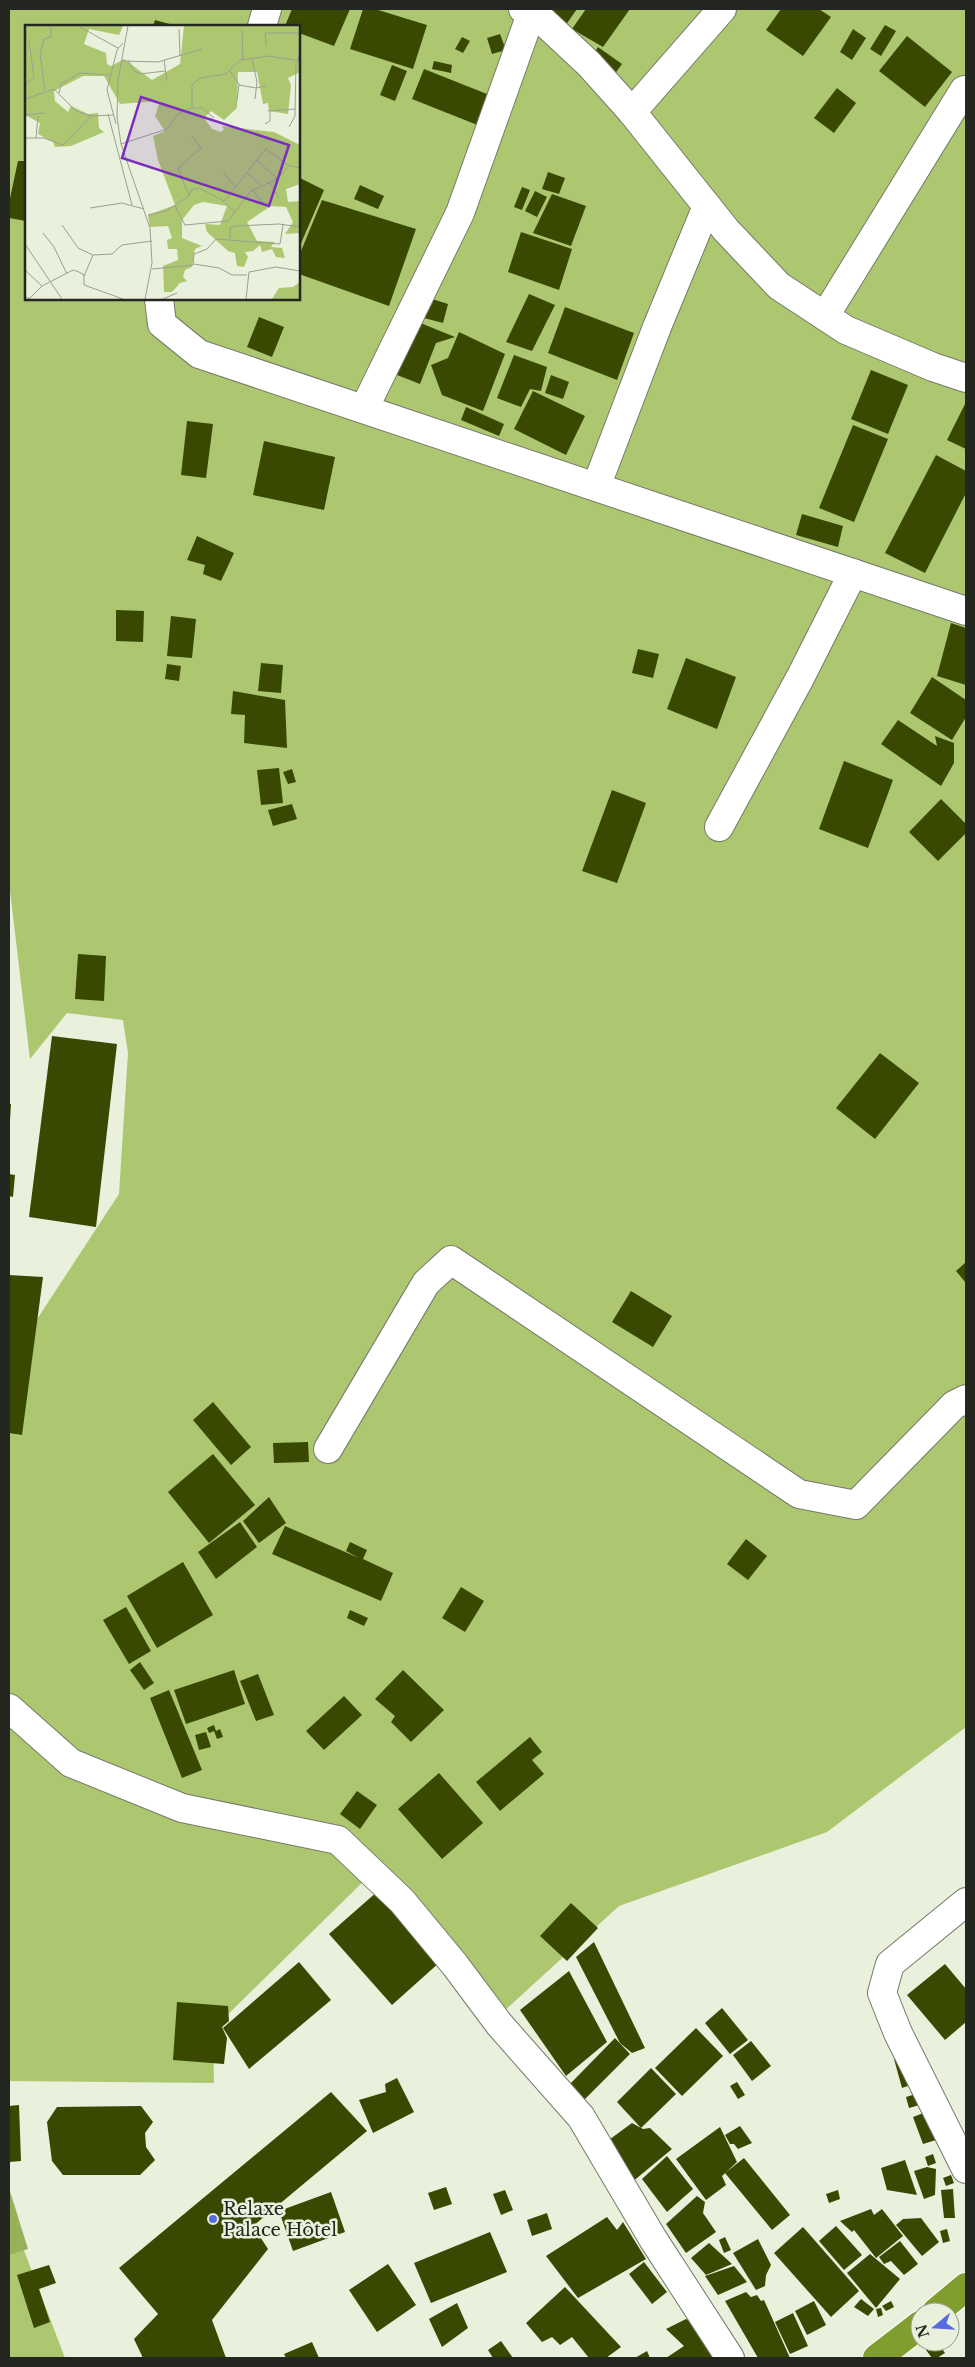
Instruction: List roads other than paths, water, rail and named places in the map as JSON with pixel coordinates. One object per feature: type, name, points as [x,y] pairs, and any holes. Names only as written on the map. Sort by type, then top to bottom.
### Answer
[{"type":"highway","points":[[948,2302],[966,2287]]},
{"type":"highway","points":[[877,2358],[910,2333]]},
{"type":"street","points":[[262,25],[267,9]]},
{"type":"street","points":[[632,112],[722,9]]},
{"type":"street","points":[[364,409],[460,213],[527,12],[544,22],[589,64],[632,112],[726,230],[779,286],[846,330],[933,367],[966,378]]},
{"type":"street","points":[[825,316],[964,90]]},
{"type":"street","points":[[596,487],[657,327],[707,206]]},
{"type":"street","points":[[159,300],[162,324],[199,354],[966,611]]},
{"type":"street","points":[[719,827],[800,678],[853,573]]},
{"type":"street","points":[[328,1449],[426,1283],[452,1260],[799,1494],[856,1505],[954,1406],[966,1399]]},
{"type":"street","points":[[9,1708],[71,1763],[182,1808],[338,1840],[402,1901],[455,1965],[500,2024],[581,2117],[652,2239],[730,2358]]},
{"type":"street","points":[[966,1902],[890,1964],[882,1993],[898,2034],[966,2169]]},
{"type":"place","name":"Relaxe Palace Hôtel","points":[[213,2219]]}]
